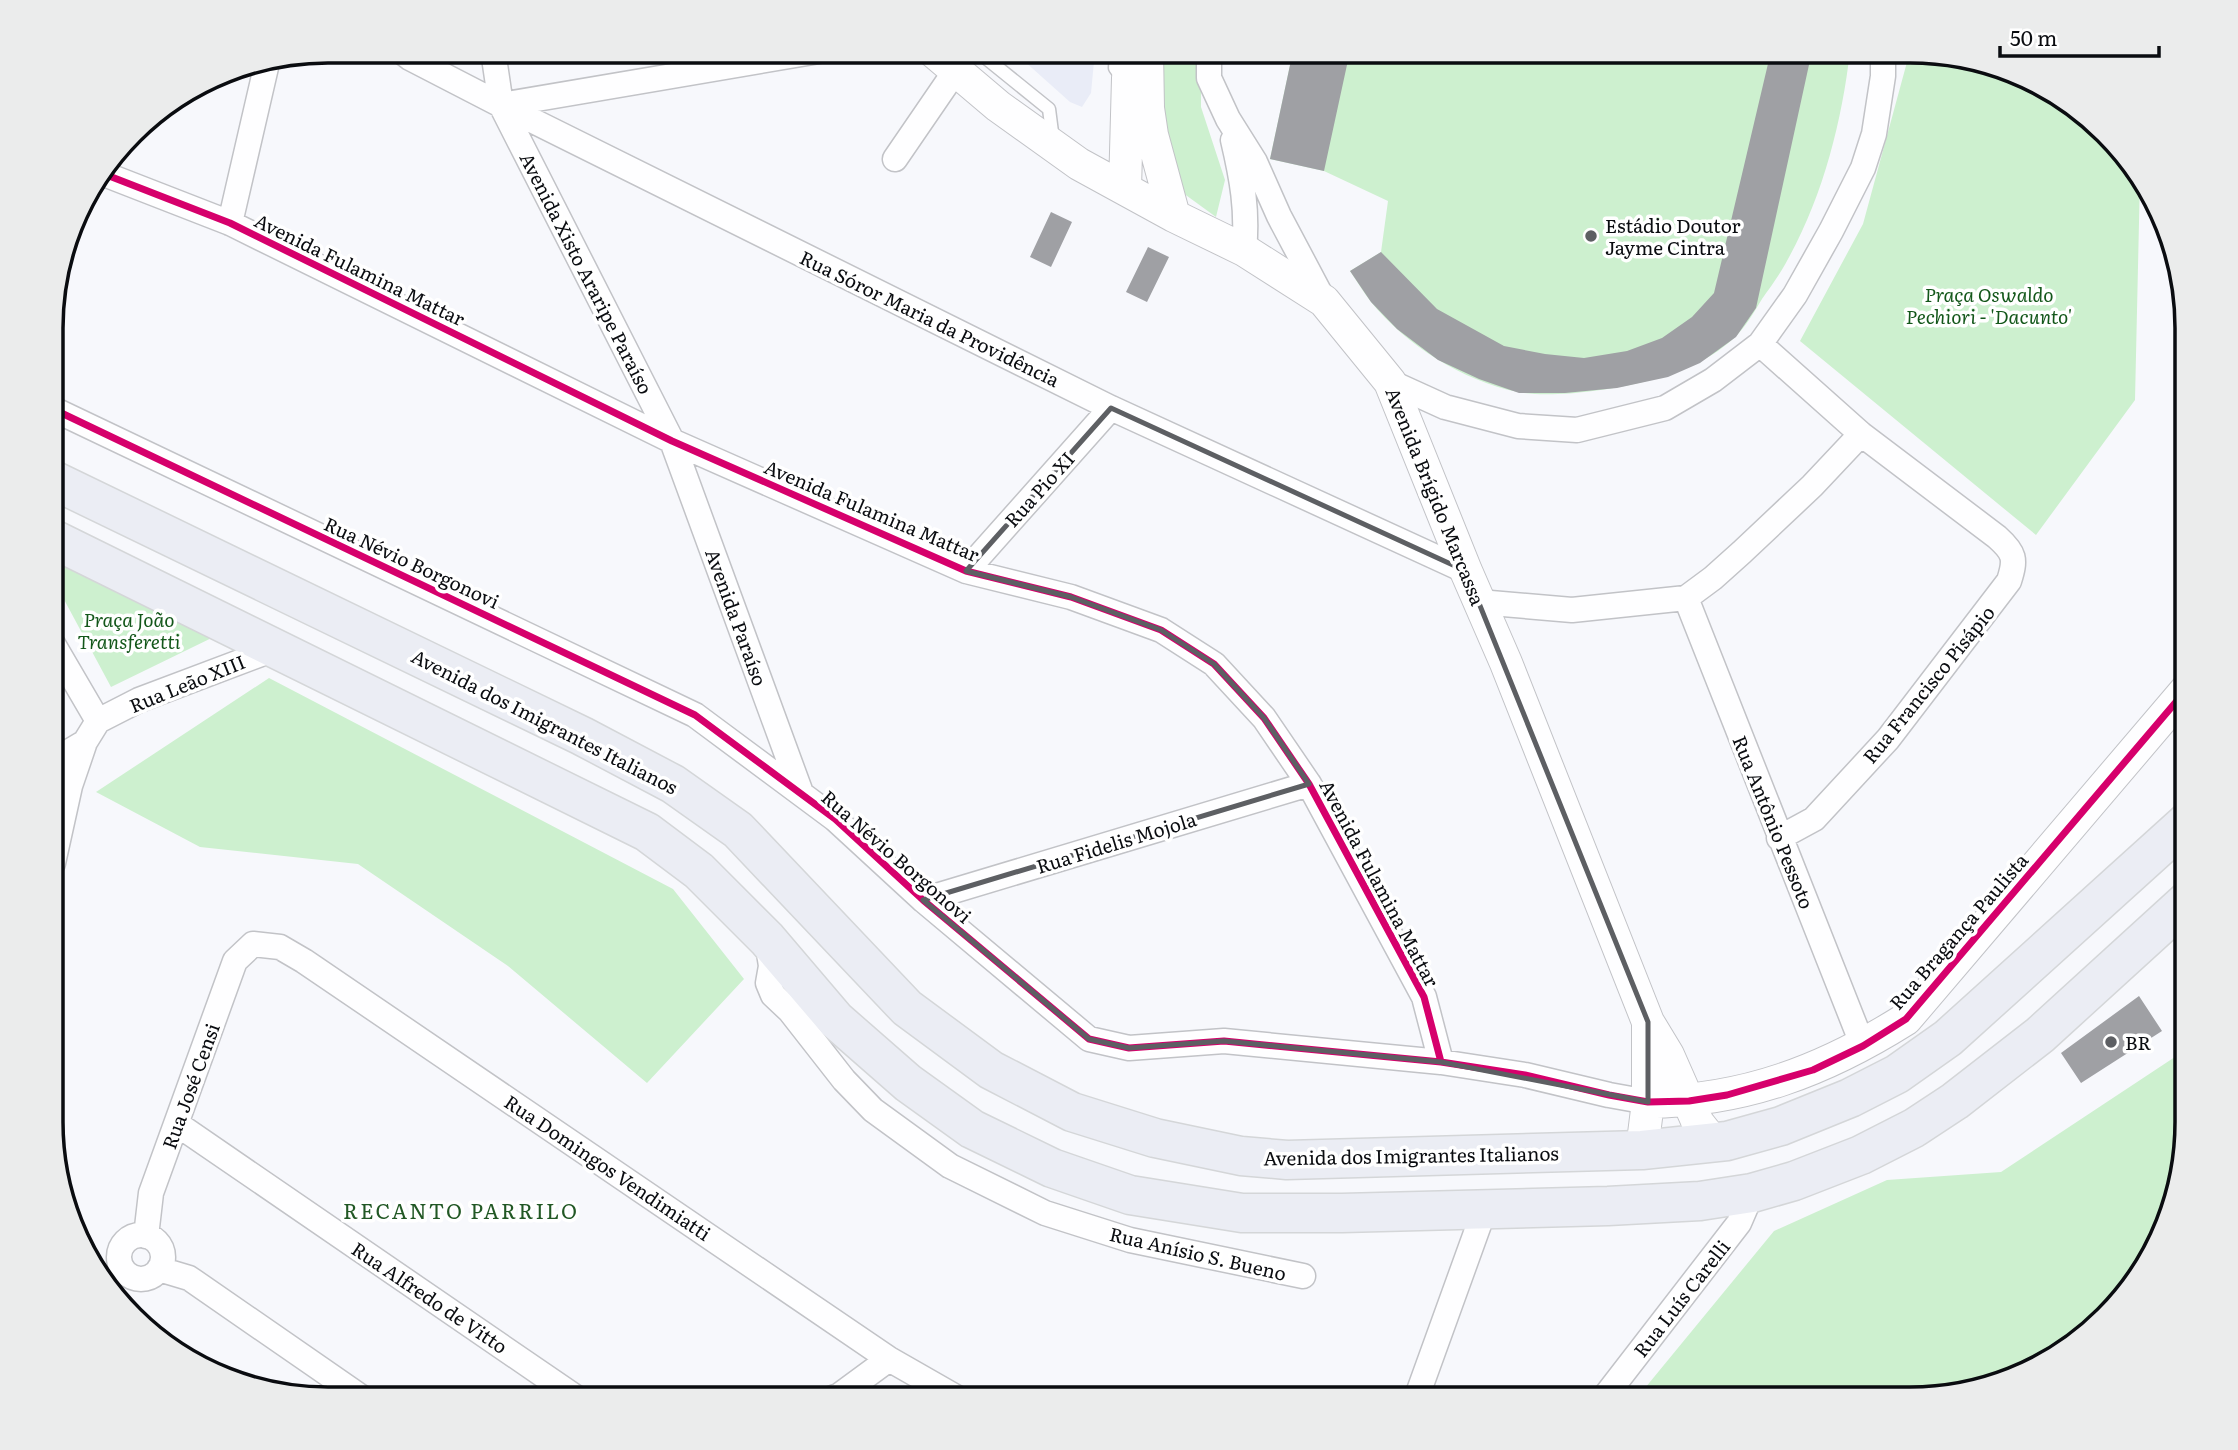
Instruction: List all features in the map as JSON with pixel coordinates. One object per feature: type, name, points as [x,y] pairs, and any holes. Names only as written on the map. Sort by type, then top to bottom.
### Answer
[{"type":"main road","name":"Avenida dos Imigrantes Italianos","points":[[63,485],[582,736],[673,784],[738,830],[907,1008],[991,1070],[1072,1112],[1155,1138],[1241,1156],[1287,1160],[1642,1150],[1727,1141],[1781,1126],[1850,1098],[1897,1074],[1936,1047],[2175,833]]},
{"type":"main road","points":[[63,535],[105,522],[111,508]]},
{"type":"main road","points":[[63,543],[647,832],[699,871],[767,939],[836,1020],[908,1083],[972,1129],[1052,1168],[1130,1195],[1242,1213],[1342,1213],[1608,1206],[1700,1201],[1752,1193],[1794,1181],[1861,1155],[1914,1128],[1968,1093],[2040,1035],[2175,912]]},
{"type":"main road","points":[[1936,1047],[1968,1093]]},
{"type":"main road","points":[[1242,1213],[1238,1185],[1243,1173],[1258,1166],[1287,1160]]},
{"type":"street","name":"Rua Sóror Maria da Providência","points":[[420,63],[1111,408],[1466,571]]},
{"type":"street","name":"Avenida Xisto Araripe Paraíso","points":[[495,63],[501,105],[672,441]]},
{"type":"street","points":[[501,105],[748,63]]},
{"type":"street","points":[[895,159],[944,63]]},
{"type":"street","name":"Avenida Brígido Marcassa","points":[[947,63],[998,106],[1067,155],[1174,216],[1244,250],[1324,301],[1390,382],[1506,663],[1648,1022],[1668,1055],[1698,1123],[1713,1142]]},
{"type":"street","points":[[1125,189],[1128,63]]},
{"type":"street","points":[[1147,63],[1147,108],[1174,216]]},
{"type":"street","points":[[1209,63],[1209,78],[1228,119],[1255,162],[1279,216],[1324,301]]},
{"type":"street","points":[[1390,382],[1445,407],[1518,426],[1577,430],[1665,408],[1713,380],[1759,344],[1795,295],[1863,168],[1874,134],[1883,63]]},
{"type":"street","points":[[230,223],[265,71]]},
{"type":"street","points":[[1067,155],[1106,140],[1128,96]]},
{"type":"street","points":[[1228,119],[1244,188],[1247,225],[1244,250]]},
{"type":"street","name":"Avenida Fulamina Mattar","points":[[112,176],[230,223],[672,441],[966,571],[1071,597],[1161,630],[1214,664],[1264,718],[1309,784],[1424,997],[1441,1062]]},
{"type":"street","points":[[1479,602],[1572,611],[1686,598],[1742,552],[1812,486],[1861,434],[1759,344]]},
{"type":"street","name":"Rua Pio XI","points":[[966,571],[1111,408]]},
{"type":"street","name":"Rua Névio Borgonovi","points":[[63,414],[695,715],[835,819],[923,900],[1089,1039],[1129,1048],[1224,1041],[1441,1062],[1525,1075],[1609,1096],[1648,1102]]},
{"type":"street","name":"Rua Francisco Pisápio","points":[[1779,838],[1814,819],[1888,739],[2009,581],[2014,564],[2009,548],[1861,434]]},
{"type":"street","name":"Avenida Paraíso","points":[[672,441],[801,793]]},
{"type":"street","name":"Rua Antônio Pessoto","points":[[1686,598],[1863,1046]]},
{"type":"street","name":"Rua Leão XIII","points":[[98,721],[139,700],[277,648]]},
{"type":"street","points":[[63,661],[98,721],[85,742],[70,786],[63,818]]},
{"type":"street","name":"Rua Bragança Paulista","points":[[1648,1102],[1689,1101],[1727,1095],[1813,1070],[1863,1046],[1906,1018],[2175,703]]},
{"type":"street","points":[[63,755],[85,742]]},
{"type":"street","name":"Rua Fidelis Mojola","points":[[923,900],[1309,784]]},
{"type":"street","name":"Rua Anísio S. Bueno","points":[[767,939],[771,966],[768,983],[773,995],[790,1011],[844,1080],[873,1110],[950,1166],[1045,1213],[1130,1240],[1303,1276]]},
{"type":"street","name":"Rua José Censi","points":[[146,1236],[151,1193],[235,961],[253,944]]},
{"type":"street","name":"Rua Domingos Vendimiatti","points":[[253,944],[280,947],[304,961],[889,1359],[938,1387]]},
{"type":"street","name":"Avenida Brígido Marcassa","points":[[1642,1150],[1648,1102],[1648,1022]]},
{"type":"street","name":"Rua Alfredo de Vitto","points":[[177,1124],[561,1387]]},
{"type":"street","name":"Rua Luís Carelli","points":[[1612,1387],[1739,1223],[1752,1193]]},
{"type":"street","points":[[1420,1387],[1485,1208]]},
{"type":"street","points":[[146,1236],[161,1249],[162,1263],[159,1269],[155,1274],[143,1279],[114,1274],[122,1245],[133,1237],[146,1236]]},
{"type":"street","points":[[159,1269],[189,1278],[347,1387]]},
{"type":"street","points":[[851,1387],[889,1359]]},
{"type":"lane","points":[[1115,63],[1128,96]]},
{"type":"highlighted area","points":[[1111,408],[1466,571],[1648,1022],[1648,1102],[1441,1062],[1224,1041],[1129,1048],[1089,1039],[923,900],[1309,784],[1264,718],[1214,664],[1161,630],[1071,597],[966,571]]},
{"type":"shaded area","points":[[1026,63],[1094,63],[1091,93],[1082,107],[1070,102]]},
{"type":"green space","points":[[1162,63],[1201,63],[1201,107],[1225,180],[1216,217],[1183,193],[1160,113]]},
{"type":"green space","name":"Estádio Doutor Jayme Cintra","points":[[1290,63],[1848,63],[1836,131],[1811,210],[1782,269],[1749,320],[1723,347],[1700,362],[1661,377],[1607,389],[1576,393],[1518,392],[1477,379],[1437,359],[1385,318],[1350,271],[1381,252],[1388,201],[1324,171],[1270,159]]},
{"type":"green space","name":"Praça Oswaldo Pechiori - 'Dacunto'","points":[[1907,63],[1945,65],[1979,72],[2012,83],[2043,98],[2085,129],[2109,153],[2140,194],[2135,400],[2036,535],[1800,341],[1863,224]]},
{"type":"green space","name":"Praça João Transferetti","points":[[63,553],[228,630],[111,687],[63,598]]},
{"type":"green space","points":[[269,678],[673,889],[744,979],[647,1083],[508,966],[358,864],[200,847],[96,792]]},
{"type":"green space","points":[[2175,1057],[2173,1157],[2155,1224],[2140,1255],[2109,1297],[2085,1321],[2043,1352],[1995,1373],[1945,1385],[1646,1387],[1774,1231],[1887,1180],[2001,1172]]},
{"type":"building","points":[[1290,63],[1347,63],[1324,171],[1270,159]]},
{"type":"building","points":[[1768,63],[1809,63],[1756,308],[1736,337],[1700,363],[1668,377],[1617,388],[1565,393],[1519,393],[1479,379],[1438,360],[1397,329],[1371,302],[1350,271],[1381,252],[1437,309],[1504,346],[1584,358],[1627,351],[1662,338],[1692,317],[1714,293]]},
{"type":"building","points":[[1051,212],[1072,222],[1051,267],[1030,257]]},
{"type":"building","points":[[1148,247],[1169,257],[1147,302],[1126,292]]},
{"type":"building","name":"BR","points":[[2139,996],[2162,1031],[2081,1083],[2061,1053]]},
{"type":"cycle path","points":[[111,177],[230,223],[672,441],[966,571],[1071,597],[1161,630],[1214,664],[1264,718],[1309,784],[1424,997],[1441,1062]]},
{"type":"cycle path","points":[[63,414],[695,715],[835,819],[923,900],[1089,1039],[1129,1048],[1224,1041],[1441,1062],[1525,1075],[1648,1102],[1689,1101],[1727,1095],[1813,1070],[1863,1046],[1906,1019],[2175,703]]},
{"type":"place","name":"Estádio Doutor Jayme Cintra","points":[[1591,236]]},
{"type":"place","name":"BR","points":[[2111,1042]]},
{"type":"district","name":"RECANTO PARRILO","points":[[461,1209]]}]
